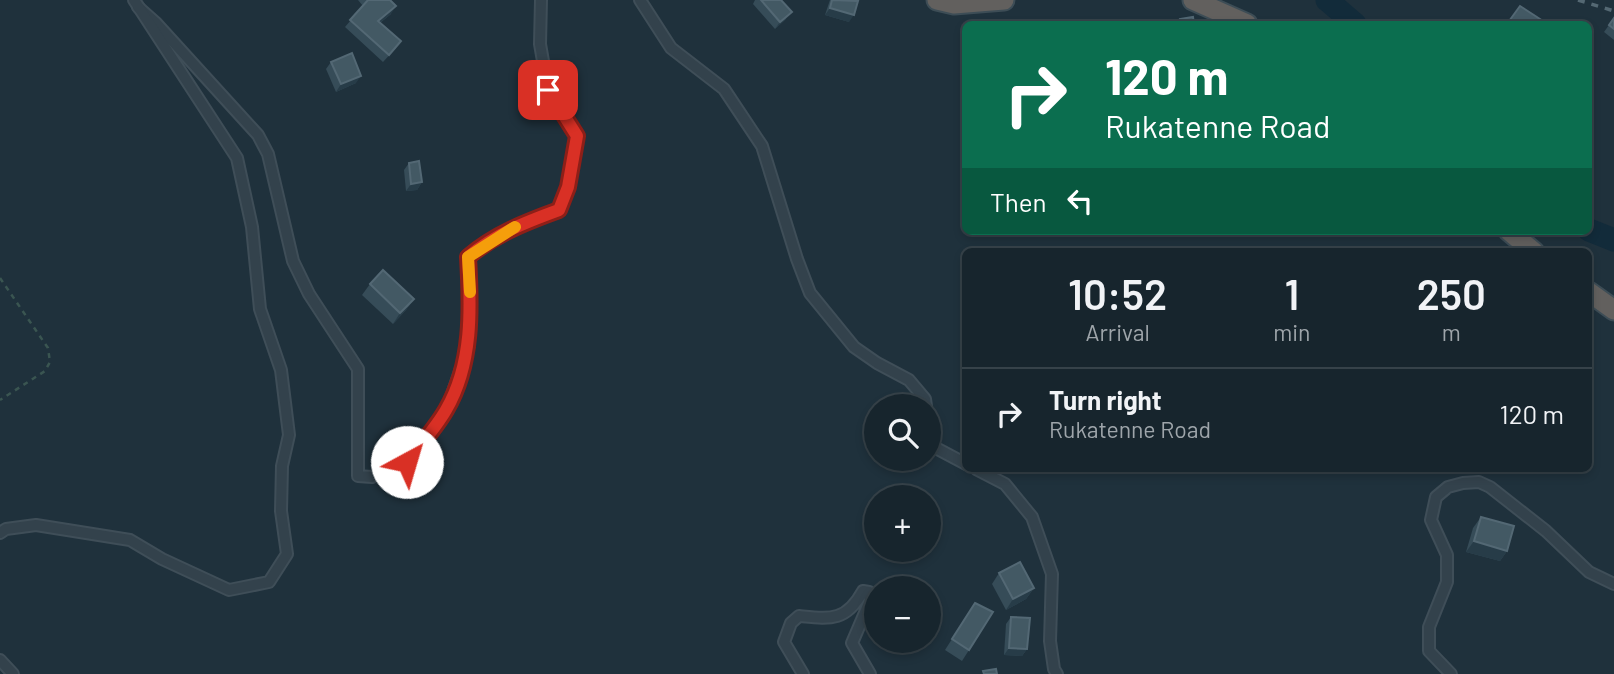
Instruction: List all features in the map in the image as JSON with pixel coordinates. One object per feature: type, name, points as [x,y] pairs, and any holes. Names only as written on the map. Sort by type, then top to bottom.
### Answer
[{"type":"highway","points":[[937,0],[954,4],[1004,0]]},
{"type":"highway","points":[[1193,0],[1240,21]]},
{"type":"highway","points":[[1514,235],[1529,248]]},
{"type":"highway","points":[[1592,294],[1614,310]]},
{"type":"street","points":[[136,4],[258,135],[268,154],[293,261],[309,294],[343,341],[358,369],[358,476],[372,477],[407,462],[447,409],[469,345],[468,257],[525,222],[559,210],[568,187],[577,136],[548,90],[540,44],[541,0]]},
{"type":"street","points":[[640,0],[671,47],[724,89],[762,146],[810,293],[854,347],[909,380],[921,394]]},
{"type":"street","points":[[0,533],[6,529],[36,525],[130,540],[162,559],[229,590],[269,582],[287,554],[281,511],[282,466],[289,435],[288,422],[281,370],[260,309],[253,227],[237,158],[136,4]]},
{"type":"street","points":[[941,451],[962,462]]},
{"type":"street","points":[[982,472],[1005,484],[1031,517],[1052,574],[1050,641],[1057,674]]},
{"type":"street","points":[[1451,674],[1429,651],[1429,627],[1447,582],[1447,555],[1431,520],[1436,496],[1448,487],[1479,482],[1490,487],[1546,531],[1589,572],[1614,584]]},
{"type":"street","points":[[803,674],[784,642],[791,622],[799,616],[832,619],[855,605],[863,592],[869,592],[870,601],[852,643],[870,674]]},
{"type":"street","points":[[0,660],[13,674]]},
{"type":"path","points":[[0,278],[48,348],[50,362],[45,371],[0,400]]},
{"type":"building","points":[[368,0],[390,0],[396,6],[378,21],[401,41],[389,55],[350,20]]},
{"type":"building","points":[[761,0],[781,0],[792,12],[780,22]]},
{"type":"building","points":[[832,0],[858,1],[854,15],[830,8]]},
{"type":"building","points":[[1520,6],[1543,21],[1509,21]]},
{"type":"building","points":[[1193,17],[1194,21],[1180,21]]},
{"type":"building","points":[[352,53],[361,76],[341,84],[331,62]]},
{"type":"building","points":[[419,161],[422,182],[411,184],[409,163]]},
{"type":"building","points":[[383,270],[414,299],[400,313],[370,284]]},
{"type":"building","points":[[1481,517],[1514,526],[1507,551],[1474,541]]},
{"type":"building","points":[[1020,562],[1034,588],[1013,599],[999,573]]},
{"type":"building","points":[[975,603],[993,612],[969,650],[952,639]]},
{"type":"building","points":[[1011,617],[1030,618],[1027,649],[1009,648]]},
{"type":"building","points":[[996,669],[997,674],[984,674],[983,671]]},
{"type":"waterway","points":[[1327,0],[1352,21]]},
{"type":"waterway","points":[[1592,231],[1614,240]]},
{"type":"railway","points":[[1578,0],[1614,11]]},
{"type":"slow traffic","points":[[470,292],[468,257],[478,248],[515,227]]},
{"type":"route","points":[[407,462],[447,409],[469,345],[468,257],[478,248],[525,222],[559,210],[568,187],[577,136],[548,90]]}]
